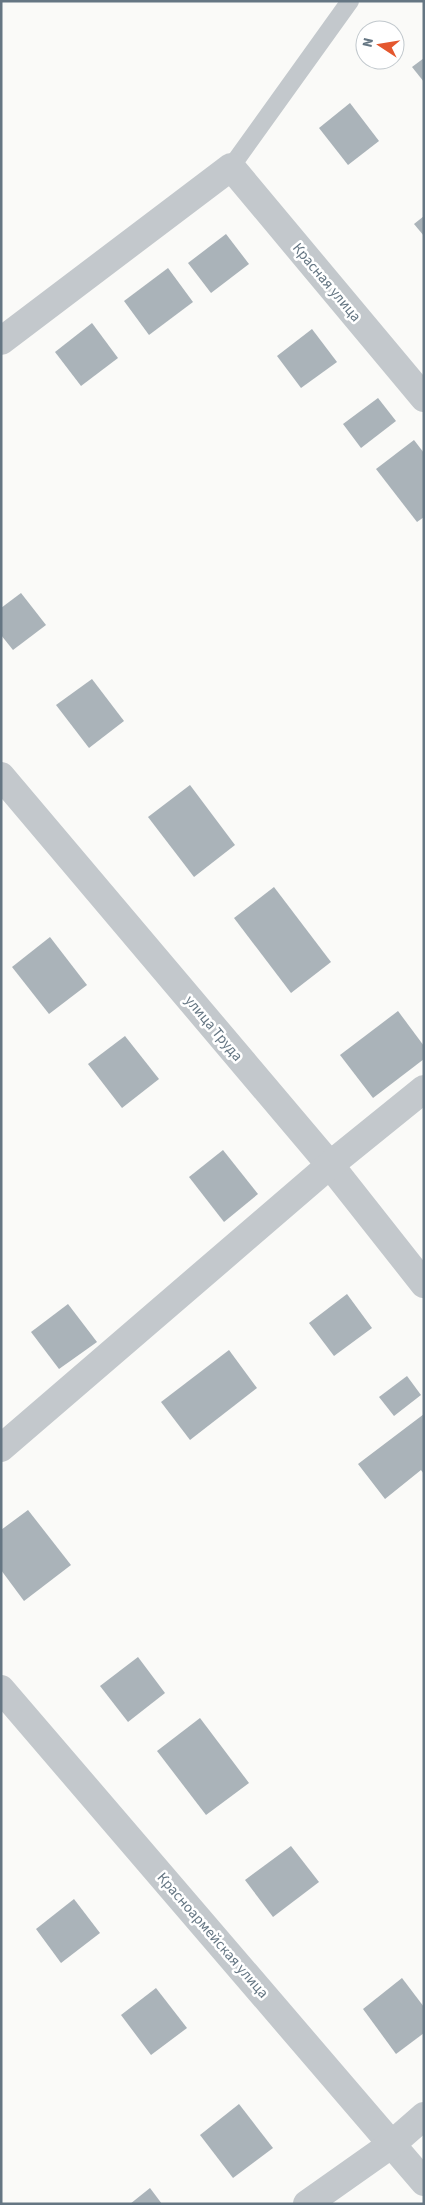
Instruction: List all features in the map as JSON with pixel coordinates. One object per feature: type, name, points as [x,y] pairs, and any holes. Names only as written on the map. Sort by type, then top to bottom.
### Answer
[{"type":"street","points":[[1,341],[230,167]]},
{"type":"street","name":"Красная улица","points":[[230,167],[424,398]]},
{"type":"street","name":"улица Труда","points":[[1,776],[330,1165],[424,1284]]},
{"type":"street","points":[[1,1448],[330,1165],[424,1089]]},
{"type":"street","name":"Красноармейская улица","points":[[1,1689],[424,2182]]},
{"type":"street","points":[[307,2204],[392,2144],[424,2116]]},
{"type":"lane","points":[[230,167],[350,1]]},
{"type":"building","points":[[424,58],[424,82],[412,67]]},
{"type":"building","points":[[350,103],[379,141],[348,165],[319,128]]},
{"type":"building","points":[[424,216],[424,236],[414,224]]},
{"type":"building","points":[[226,234],[249,264],[211,293],[188,263]]},
{"type":"building","points":[[168,268],[193,302],[149,335],[124,301]]},
{"type":"building","points":[[92,323],[118,358],[81,386],[55,352]]},
{"type":"building","points":[[312,329],[337,362],[301,388],[277,356]]},
{"type":"building","points":[[378,398],[396,421],[361,448],[343,424]]},
{"type":"building","points":[[414,440],[424,453],[424,517],[417,522],[376,469]]},
{"type":"building","points":[[21,593],[46,625],[13,650],[1,635],[1,608]]},
{"type":"building","points":[[92,679],[124,721],[89,748],[56,705]]},
{"type":"building","points":[[190,785],[235,845],[194,877],[148,817]]},
{"type":"building","points":[[274,887],[331,962],[291,993],[234,918]]},
{"type":"building","points":[[50,937],[87,985],[49,1014],[12,967]]},
{"type":"building","points":[[398,1011],[424,1046],[424,1059],[373,1098],[340,1055]]},
{"type":"building","points":[[125,1036],[159,1079],[122,1108],[88,1064]]},
{"type":"building","points":[[223,1150],[258,1194],[224,1222],[189,1177]]},
{"type":"building","points":[[347,1294],[372,1328],[334,1356],[309,1323]]},
{"type":"building","points":[[68,1304],[97,1342],[59,1369],[31,1332]]},
{"type":"building","points":[[229,1350],[257,1388],[190,1440],[161,1402]]},
{"type":"building","points":[[407,1376],[421,1395],[394,1416],[379,1397]]},
{"type":"building","points":[[424,1414],[424,1474],[421,1470],[385,1499],[358,1464]]},
{"type":"building","points":[[28,1510],[71,1565],[24,1601],[1,1570],[1,1530]]},
{"type":"building","points":[[138,1657],[165,1693],[128,1722],[100,1686]]},
{"type":"building","points":[[200,1718],[249,1783],[206,1815],[157,1751]]},
{"type":"building","points":[[291,1846],[319,1882],[273,1917],[245,1880]]},
{"type":"building","points":[[74,1899],[100,1933],[61,1963],[36,1929]]},
{"type":"building","points":[[402,1978],[424,2007],[424,2033],[396,2054],[363,2009]]},
{"type":"building","points":[[156,1988],[187,2028],[151,2055],[121,2015]]},
{"type":"building","points":[[239,2104],[273,2148],[233,2178],[200,2135]]},
{"type":"building","points":[[150,2188],[162,2204],[130,2204]]}]
